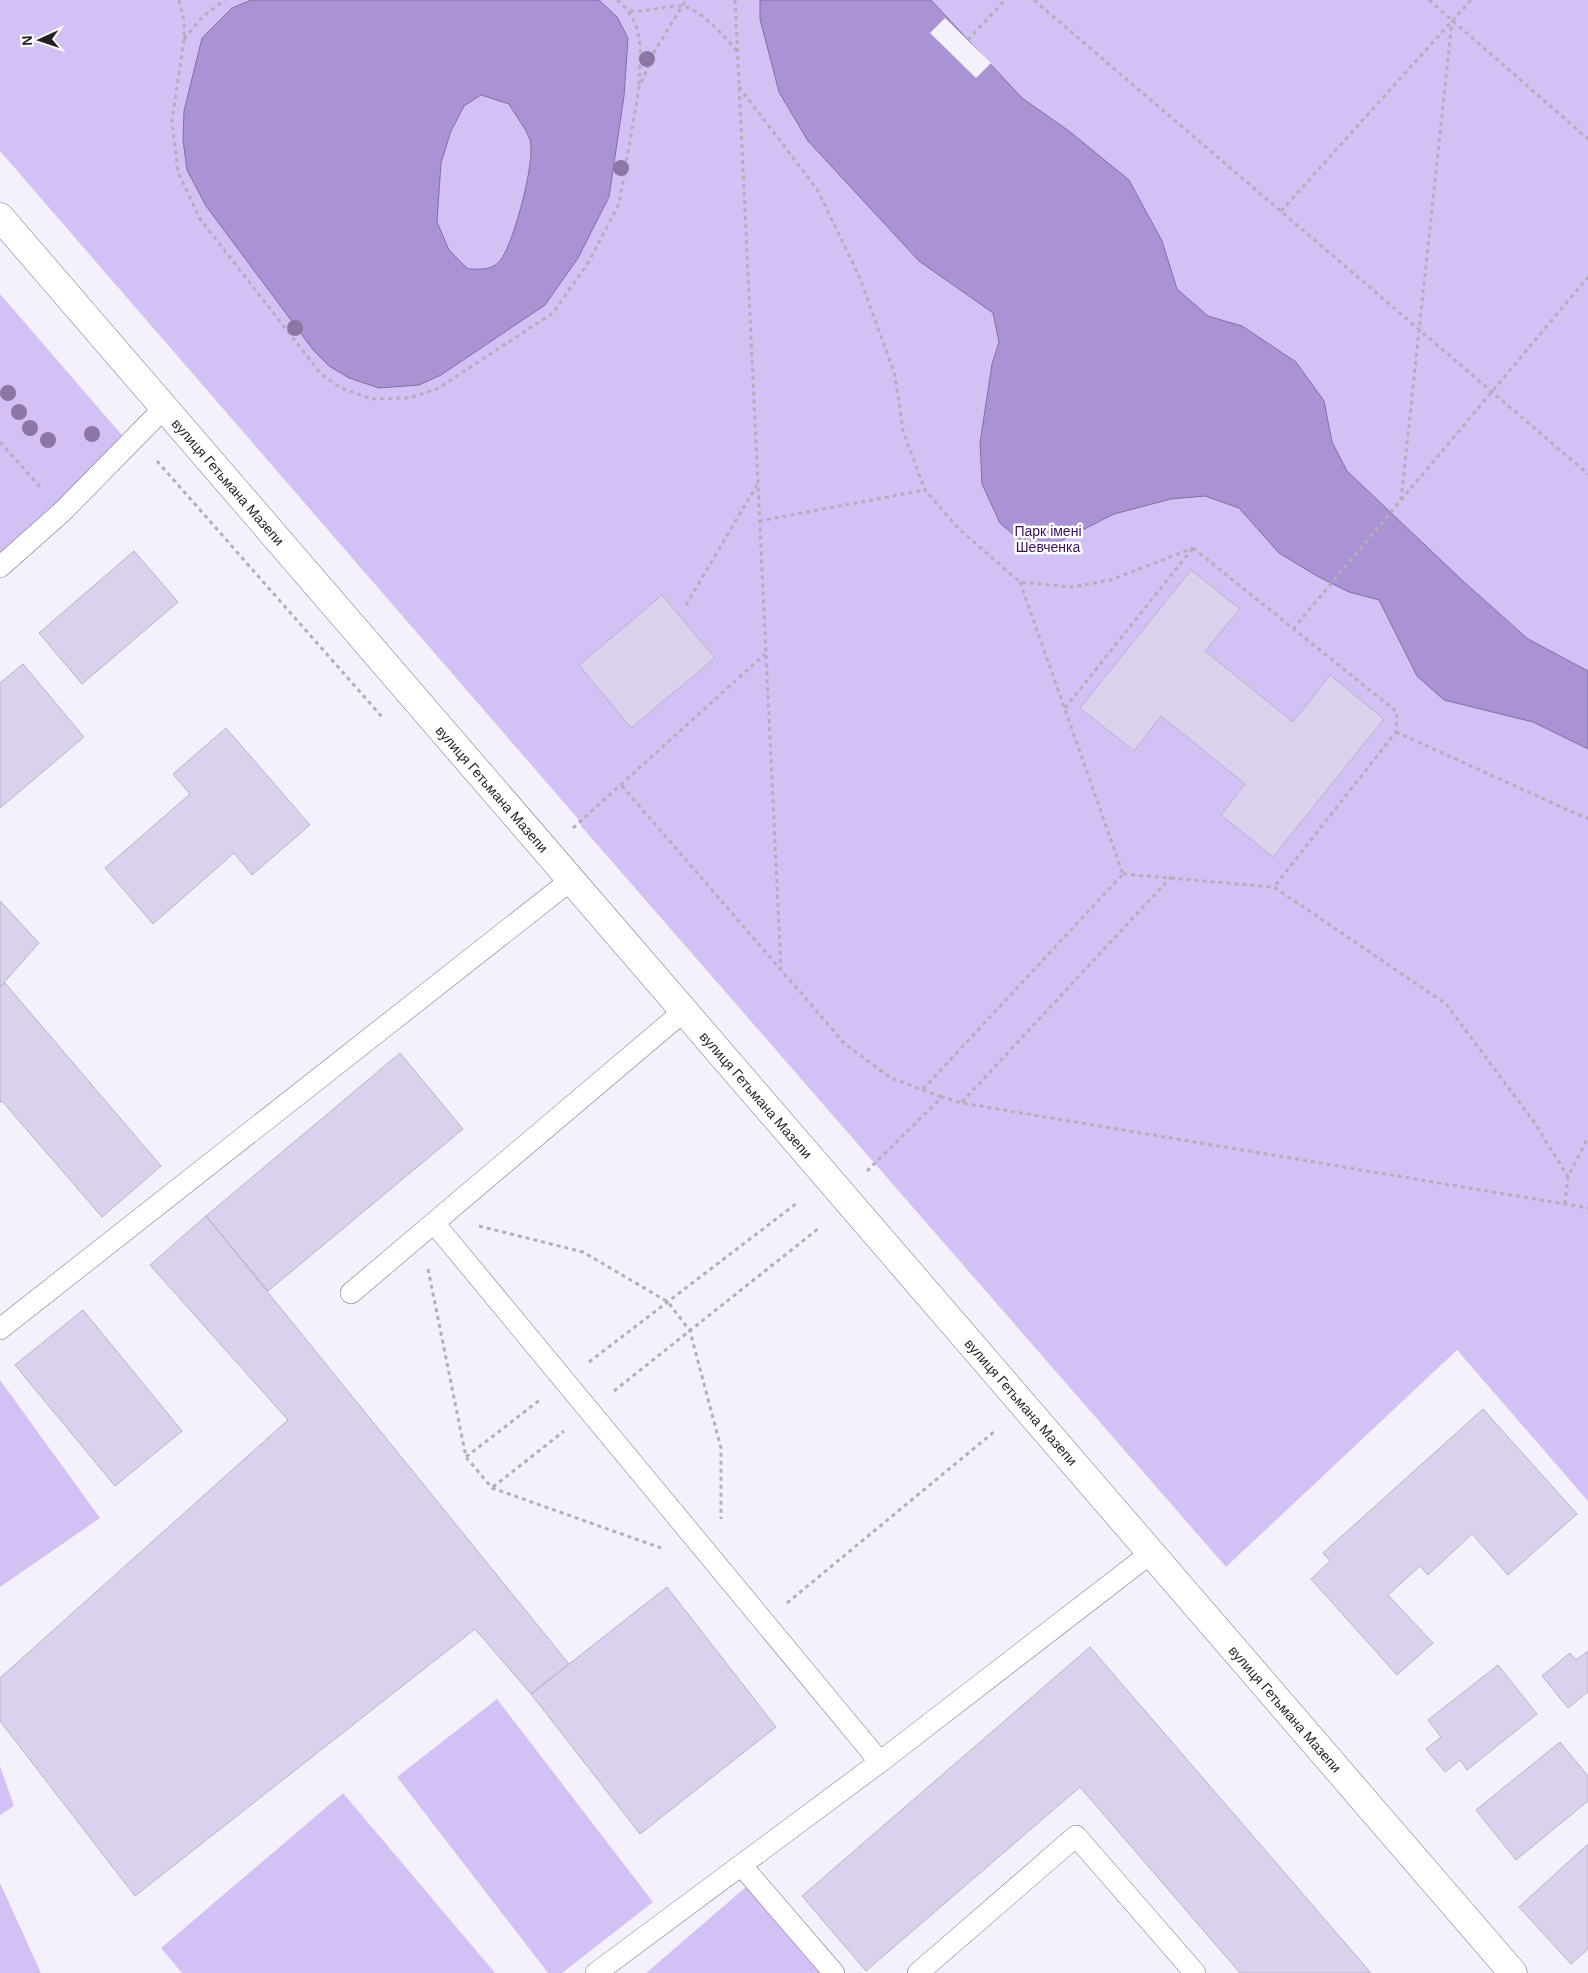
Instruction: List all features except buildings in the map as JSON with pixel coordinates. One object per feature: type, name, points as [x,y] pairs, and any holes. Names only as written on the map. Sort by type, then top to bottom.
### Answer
[{"type":"main road","name":"вулиця Гетьмана Мазепи","points":[[0,217],[1513,1973]]},
{"type":"lane","points":[[0,567],[62,512],[164,408]]},
{"type":"lane","points":[[0,1330],[571,880]]},
{"type":"lane","points":[[351,1293],[684,1011]]},
{"type":"lane","points":[[432,1225],[880,1762]]},
{"type":"lane","points":[[596,1973],[880,1762],[1151,1553]]},
{"type":"lane","points":[[918,1973],[1076,1836],[1194,1973]]},
{"type":"lane","points":[[741,1865],[834,1973]]},
{"type":"path","points":[[179,0],[184,20],[184,39],[172,121],[178,172],[200,219],[321,374],[341,388],[372,399],[409,398],[438,389],[553,313],[588,263],[619,204],[639,88],[640,39],[630,11],[616,0]]},
{"type":"path","points":[[184,39],[202,17],[225,0]]},
{"type":"path","points":[[639,88],[654,52],[686,0]]},
{"type":"path","points":[[735,0],[781,969]]},
{"type":"path","points":[[968,40],[1005,0]]},
{"type":"path","points":[[1034,0],[1588,474]]},
{"type":"path","points":[[1429,0],[1588,139]]},
{"type":"path","points":[[1281,212],[1471,0]]},
{"type":"path","points":[[630,11],[644,12],[682,6],[713,23],[738,51]]},
{"type":"path","points":[[1401,500],[1452,21]]},
{"type":"path","points":[[739,87],[817,189],[859,276],[895,375],[903,431],[925,490],[959,529],[1020,582],[1123,874]]},
{"type":"path","points":[[1293,629],[1588,277]]},
{"type":"path","points":[[136,436],[388,724]]},
{"type":"path","points":[[0,442],[62,512]]},
{"type":"path","points":[[686,605],[758,485]]},
{"type":"path","points":[[759,521],[925,490]]},
{"type":"path","points":[[1020,582],[1071,587],[1111,580],[1193,548]]},
{"type":"path","points":[[1193,548],[1397,712],[1396,732],[1274,887]]},
{"type":"path","points":[[1064,708],[1193,548]]},
{"type":"path","points":[[546,851],[622,786],[766,654]]},
{"type":"path","points":[[1396,732],[1588,819]]},
{"type":"path","points":[[622,786],[845,1044],[891,1078],[962,1103],[1588,1208]]},
{"type":"path","points":[[922,1089],[1123,874],[1172,876],[1274,887],[1446,1004],[1534,1122],[1568,1177]]},
{"type":"path","points":[[962,1103],[1172,876]]},
{"type":"path","points":[[867,1170],[942,1096]]},
{"type":"path","points":[[1565,1204],[1568,1177],[1588,1136]]},
{"type":"path","points":[[466,1457],[797,1203]]},
{"type":"path","points":[[666,1550],[492,1488],[466,1457],[432,1225],[583,1252],[668,1302],[690,1330],[721,1448],[720,1570]]},
{"type":"path","points":[[492,1488],[819,1228]]},
{"type":"path","points":[[764,1622],[994,1431]]},
{"type":"green space","name":"Парк імені Шевченка","points":[[0,0],[1588,0],[1588,1501],[1457,1350],[1226,1567],[581,826],[579,820],[0,151]]},
{"type":"green space","points":[[0,294],[127,441],[0,559]]},
{"type":"green space","points":[[0,1380],[100,1518],[0,1587]]},
{"type":"green space","points":[[497,1699],[653,1902],[562,1973],[548,1973],[397,1777]]},
{"type":"green space","points":[[0,1766],[14,1806],[0,1815]]},
{"type":"green space","points":[[343,1793],[495,1973],[182,1973],[161,1948]]},
{"type":"green space","points":[[0,1883],[41,1973],[0,1973]]},
{"type":"green space","points":[[746,1887],[820,1973],[646,1973]]},
{"type":"shaded area","points":[[251,0],[599,0],[617,17],[628,38],[624,96],[609,197],[578,258],[545,305],[441,375],[419,385],[379,388],[349,378],[329,366],[314,351],[206,206],[187,170],[183,140],[184,111],[202,38],[232,8]],"holes":[[[481,95],[509,104],[530,140],[530,165],[523,200],[507,249],[499,262],[491,267],[468,269],[449,250],[437,222],[441,163],[451,131],[464,106]]]},
{"type":"shaded area","points":[[760,0],[931,0],[1022,98],[1069,131],[1129,180],[1162,241],[1177,289],[1208,316],[1242,326],[1296,362],[1324,401],[1332,442],[1347,471],[1464,582],[1528,639],[1588,671],[1588,749],[1533,722],[1444,700],[1417,676],[1379,600],[1349,592],[1317,576],[1279,553],[1239,508],[1205,496],[1171,499],[1114,514],[1043,550],[1023,543],[1000,523],[982,484],[980,443],[992,364],[999,342],[993,313],[919,261],[808,141],[779,92],[760,19]]},
{"type":"pier","points":[[945,18],[991,63],[976,78],[930,33]]}]
